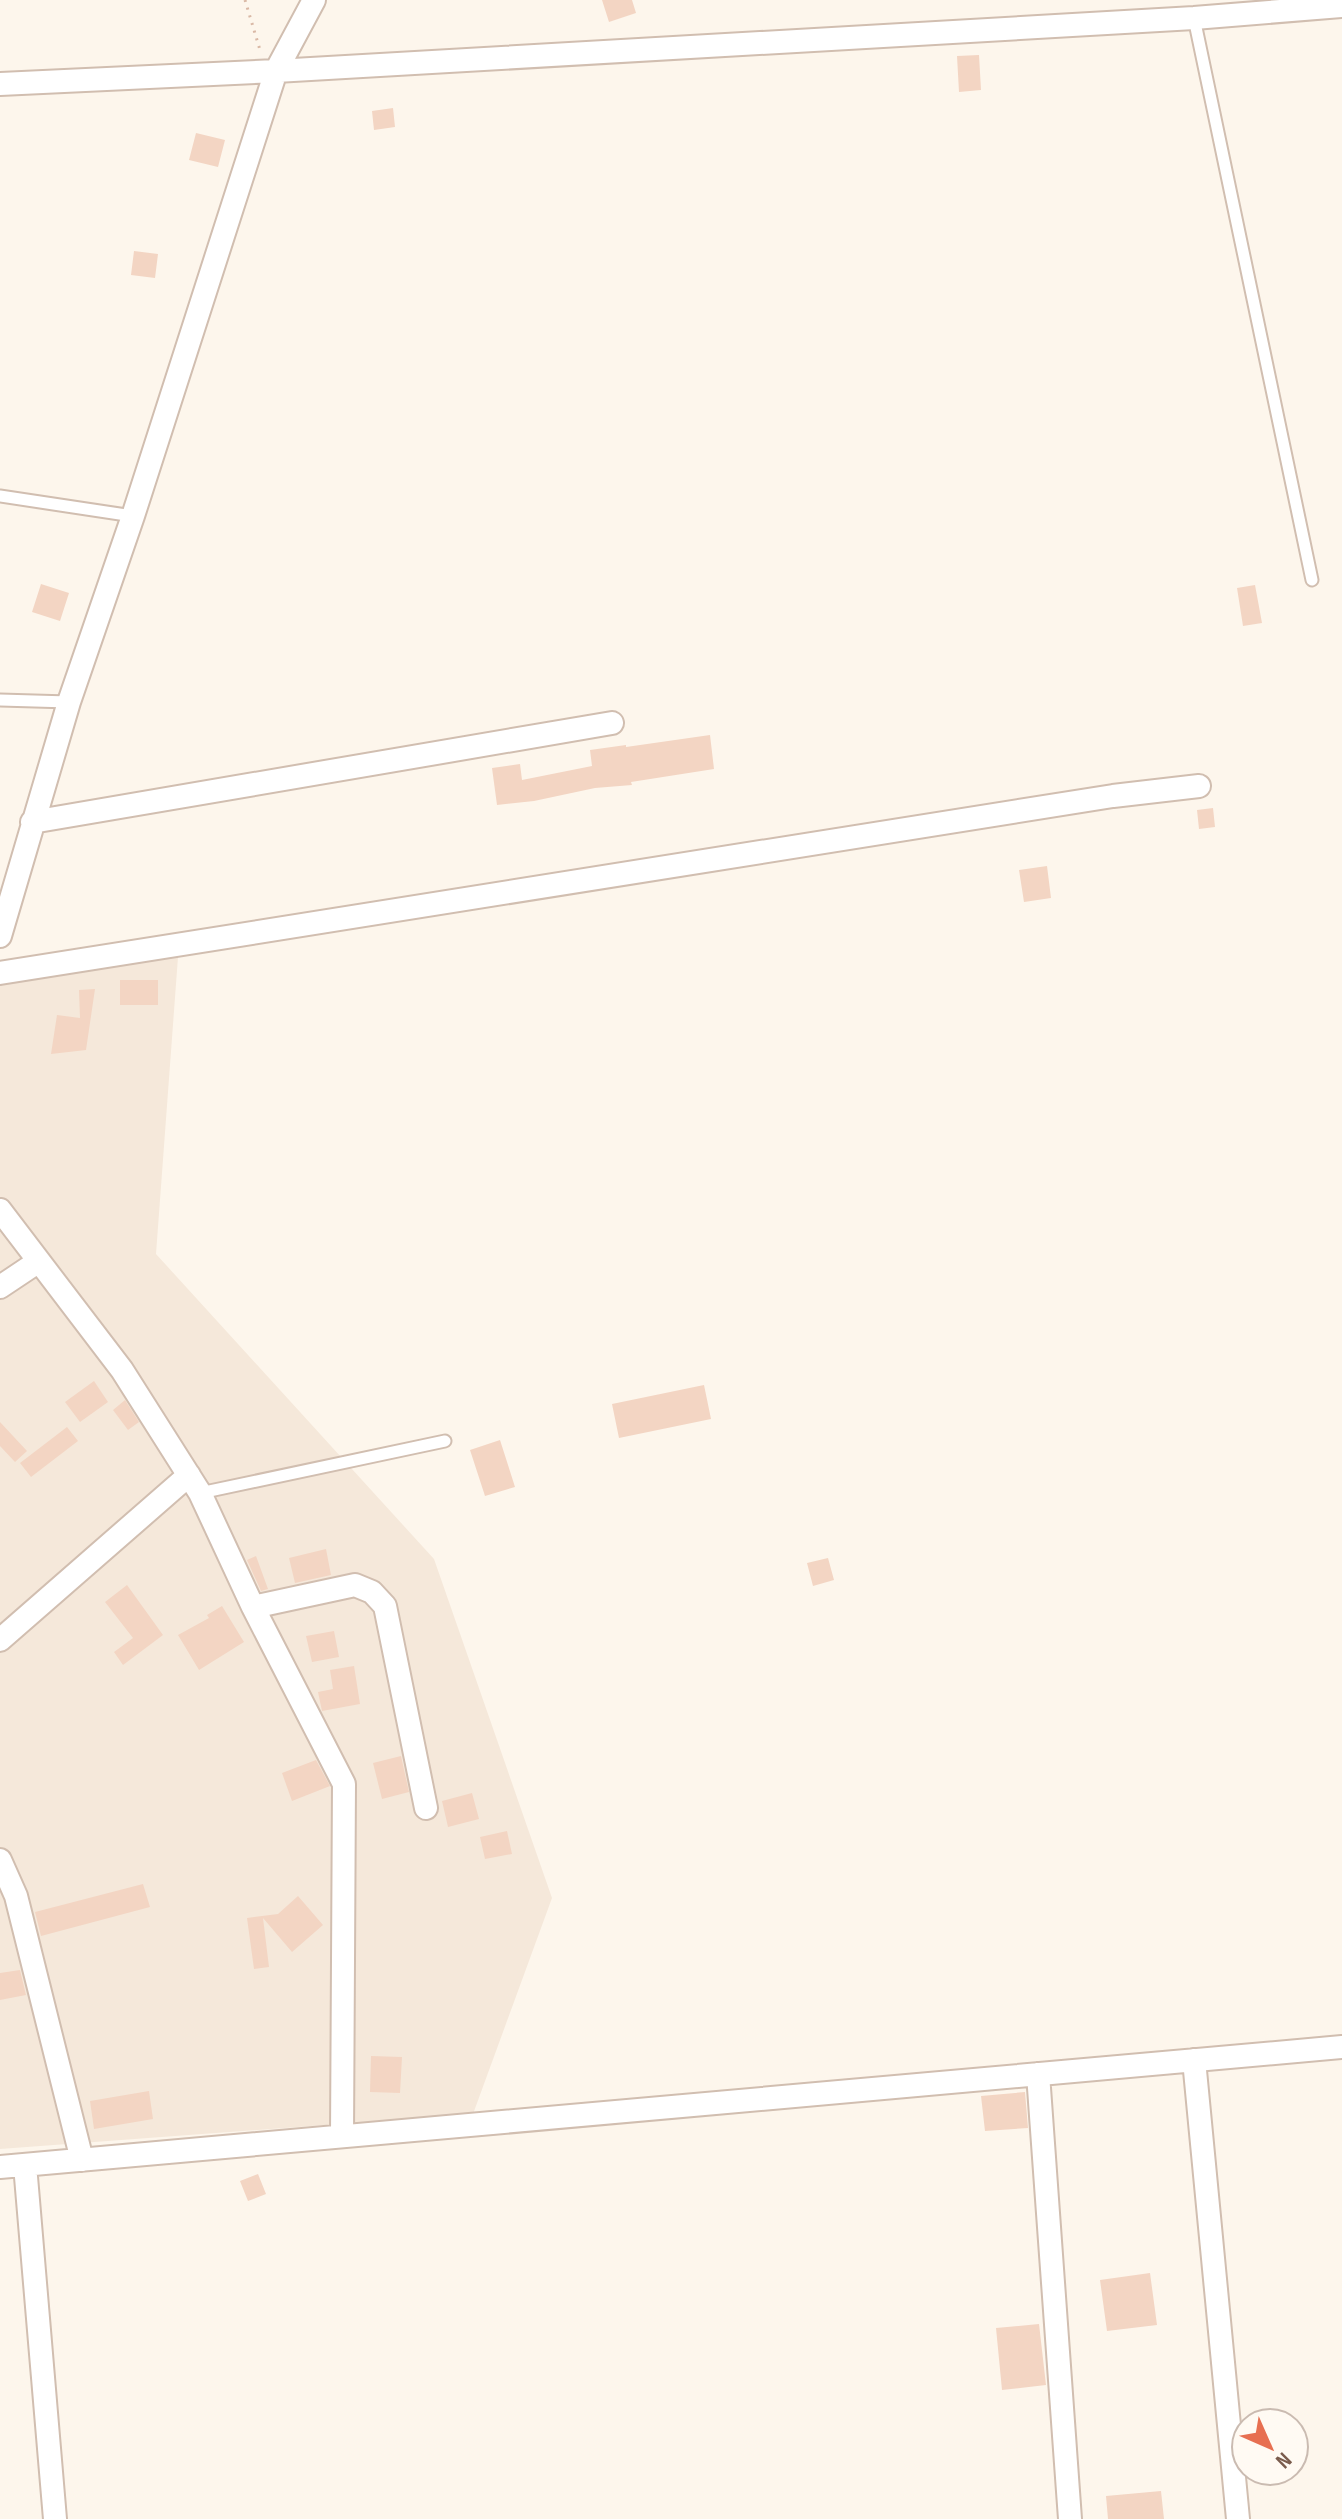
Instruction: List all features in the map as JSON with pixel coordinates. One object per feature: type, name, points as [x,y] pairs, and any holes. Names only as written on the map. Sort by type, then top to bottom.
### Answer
[{"type":"street","points":[[0,936],[69,702],[133,516],[276,71],[314,0]]},
{"type":"street","points":[[0,84],[1194,18],[1342,6]]},
{"type":"street","points":[[32,822],[612,723]]},
{"type":"street","points":[[0,973],[1081,801],[1199,786]]},
{"type":"street","points":[[0,1210],[122,1370],[195,1484],[253,1607],[344,1784],[342,2136]]},
{"type":"street","points":[[0,1287],[39,1261]]},
{"type":"street","points":[[0,1640],[195,1484]]},
{"type":"street","points":[[253,1607],[355,1585],[372,1592],[385,1606],[426,1808]]},
{"type":"street","points":[[0,1860],[8,1899],[82,2160]]},
{"type":"street","points":[[0,2167],[1342,2047]]},
{"type":"street","points":[[1194,2060],[1238,2519]]},
{"type":"street","points":[[1038,2074],[1070,2519]]},
{"type":"street","points":[[25,2165],[55,2519]]},
{"type":"lane","points":[[1194,18],[1312,580]]},
{"type":"lane","points":[[0,496],[133,516]]},
{"type":"lane","points":[[0,700],[69,702]]},
{"type":"lane","points":[[195,1484],[445,1441]]},
{"type":"path","points":[[245,0],[261,52],[276,71]]},
{"type":"shaded area","points":[[178,957],[156,1254],[434,1559],[552,1898],[473,2114],[0,2149],[0,979]]},
{"type":"building","points":[[602,0],[632,0],[636,13],[609,22]]},
{"type":"building","points":[[979,55],[981,90],[959,92],[957,56]]},
{"type":"building","points":[[393,108],[395,127],[374,130],[372,111]]},
{"type":"building","points":[[196,133],[225,140],[218,167],[189,160]]},
{"type":"building","points":[[134,251],[158,254],[155,278],[131,275]]},
{"type":"building","points":[[41,584],[69,593],[60,621],[32,612]]},
{"type":"building","points":[[1255,585],[1262,623],[1243,626],[1237,588]]},
{"type":"building","points":[[710,735],[714,769],[497,805],[492,768],[520,764],[522,780],[592,766],[590,750]]},
{"type":"building","points":[[1213,808],[1215,827],[1199,829],[1197,810]]},
{"type":"building","points":[[1047,866],[1051,898],[1024,902],[1019,870]]},
{"type":"building","points":[[120,980],[158,980],[158,1005],[120,1005]]},
{"type":"building","points":[[95,989],[86,1050],[51,1054],[57,1015],[80,1018],[79,990]]},
{"type":"building","points":[[94,1381],[108,1402],[80,1422],[65,1402]]},
{"type":"building","points":[[704,1385],[711,1419],[619,1438],[612,1404]]},
{"type":"building","points":[[125,1400],[139,1422],[128,1430],[113,1410]]},
{"type":"building","points":[[0,1422],[27,1451],[15,1462],[0,1446]]},
{"type":"building","points":[[67,1427],[78,1441],[31,1477],[20,1463]]},
{"type":"building","points":[[500,1440],[515,1487],[485,1496],[470,1450]]},
{"type":"building","points":[[326,1549],[331,1575],[295,1583],[289,1558]]},
{"type":"building","points":[[256,1556],[268,1589],[261,1591],[247,1560]]},
{"type":"building","points":[[828,1558],[834,1580],[813,1586],[807,1563]]},
{"type":"building","points":[[127,1585],[163,1635],[123,1665],[114,1652],[133,1638],[105,1602]]},
{"type":"building","points":[[222,1606],[244,1642],[199,1670],[178,1635],[209,1618],[207,1615]]},
{"type":"building","points":[[334,1631],[339,1657],[312,1662],[306,1636]]},
{"type":"building","points":[[354,1666],[360,1704],[322,1711],[318,1692],[333,1689],[330,1670]]},
{"type":"building","points":[[401,1756],[409,1792],[382,1799],[373,1763]]},
{"type":"building","points":[[316,1760],[330,1786],[292,1801],[282,1773]]},
{"type":"building","points":[[472,1793],[479,1819],[448,1827],[442,1801]]},
{"type":"building","points":[[507,1831],[512,1854],[485,1859],[480,1837]]},
{"type":"building","points":[[143,1884],[150,1907],[41,1936],[35,1912]]},
{"type":"building","points":[[298,1896],[323,1925],[292,1952],[263,1918],[269,1967],[254,1969],[247,1918],[278,1914]]},
{"type":"building","points":[[20,1970],[26,1995],[0,2000],[0,1973]]},
{"type":"building","points":[[371,2056],[402,2057],[400,2093],[370,2092]]},
{"type":"building","points":[[149,2091],[153,2119],[94,2129],[90,2101]]},
{"type":"building","points":[[1025,2092],[1028,2128],[985,2131],[981,2096]]},
{"type":"building","points":[[258,2174],[266,2194],[248,2201],[240,2181]]},
{"type":"building","points":[[1150,2273],[1157,2325],[1107,2331],[1100,2280]]},
{"type":"building","points":[[1039,2324],[1046,2385],[1002,2390],[996,2328]]},
{"type":"building","points":[[1161,2491],[1164,2519],[1108,2519],[1106,2496]]}]
